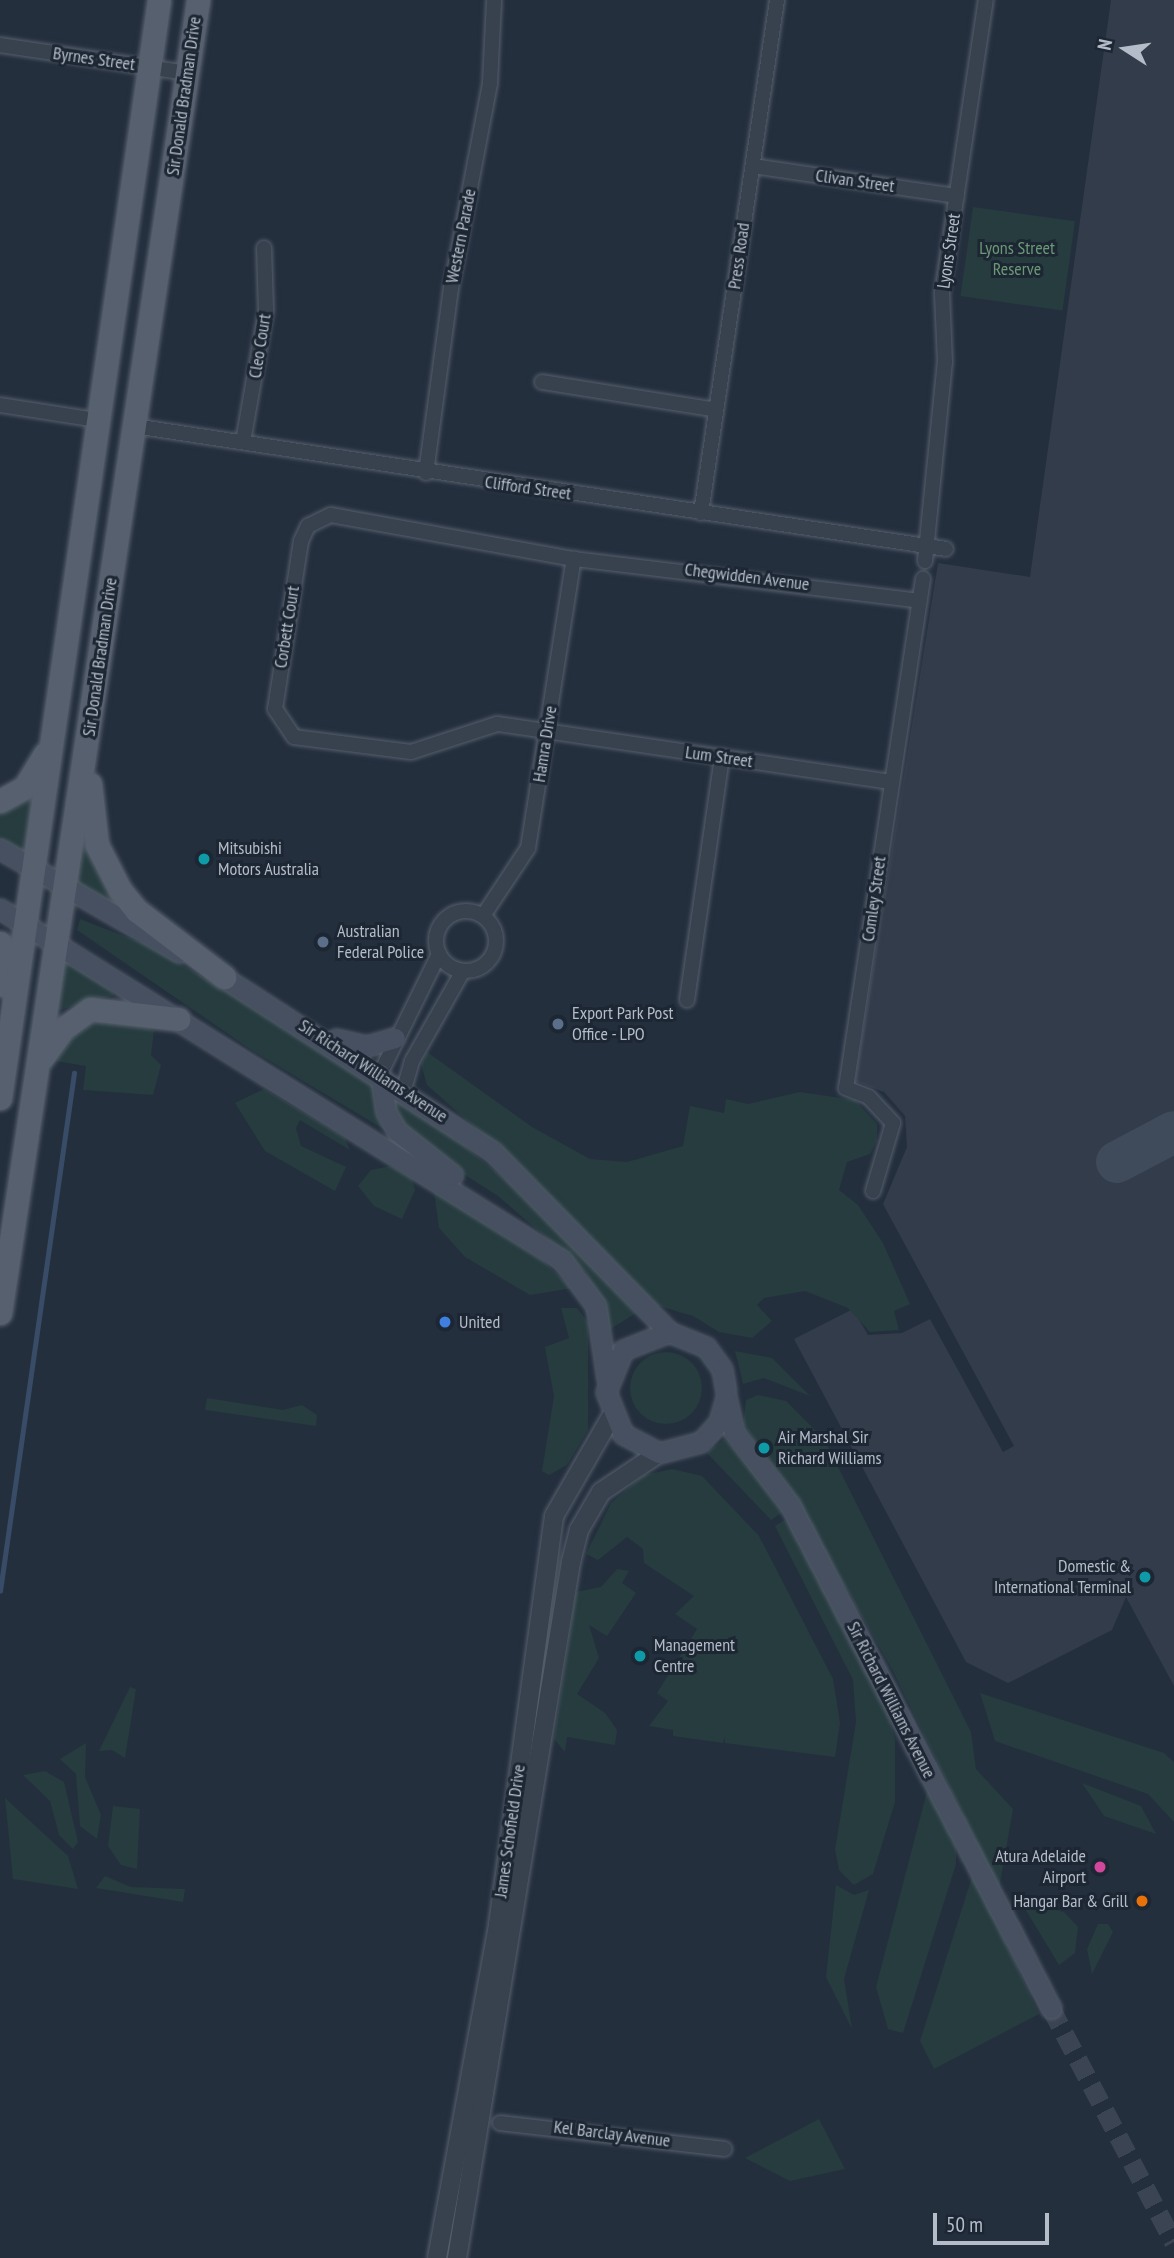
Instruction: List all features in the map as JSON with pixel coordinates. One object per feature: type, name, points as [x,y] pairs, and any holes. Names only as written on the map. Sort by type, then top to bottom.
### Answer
[{"type":"main road","name":"Sir Donald Bradman Drive","points":[[1,1091],[159,0]]},
{"type":"main road","name":"Sir Donald Bradman Drive","points":[[0,1313],[198,0]]},
{"type":"main road","points":[[90,722],[92,807],[105,868],[136,910],[224,976]]},
{"type":"main road","points":[[0,800],[24,787],[50,743]]},
{"type":"main road","name":"Sir Richard Williams Avenue","points":[[0,849],[65,890],[224,976],[404,1089],[512,1167],[668,1332]]},
{"type":"main road","points":[[0,909],[57,941],[178,1019],[513,1224],[562,1260],[587,1291],[601,1321],[607,1379],[611,1417],[631,1440],[659,1452],[701,1442],[719,1422],[726,1394],[722,1369],[706,1347],[668,1332],[630,1345],[607,1379]]},
{"type":"main road","points":[[0,943],[6,965],[1,1091]]},
{"type":"main road","points":[[38,1063],[64,1028],[90,1009],[178,1019]]},
{"type":"main road","points":[[308,1029],[354,1045],[395,1038]]},
{"type":"main road","points":[[380,1074],[386,1112],[411,1147],[472,1187],[513,1224]]},
{"type":"main road","name":"Sir Richard Williams Avenue","points":[[726,1394],[734,1432],[790,1505],[1051,2008]]},
{"type":"street","name":"Western Parade","points":[[426,473],[451,288],[490,83],[494,0]]},
{"type":"street","name":"Press Road","points":[[701,513],[777,0]]},
{"type":"street","name":"Lyons Street","points":[[925,561],[922,545],[945,362],[942,293],[986,0]]},
{"type":"street","name":"Byrnes Street","points":[[0,45],[187,73]]},
{"type":"street","name":"Clivan Street","points":[[752,166],[957,196]]},
{"type":"street","name":"Cleo Court","points":[[243,442],[266,310],[264,248]]},
{"type":"street","points":[[542,382],[716,410]]},
{"type":"street","points":[[0,405],[97,421]]},
{"type":"street","name":"Clifford Street","points":[[134,426],[426,473],[946,549]]},
{"type":"street","name":"Corbett Court","points":[[547,731],[497,724],[411,752],[294,737],[275,709],[301,541],[307,526],[331,515],[574,558]]},
{"type":"street","name":"Chegwidden Avenue","points":[[574,558],[919,601]]},
{"type":"street","name":"Hamra Drive","points":[[483,916],[528,848],[574,558]]},
{"type":"street","name":"Comley Street","points":[[873,1191],[893,1123],[869,1097],[846,1088],[923,579]]},
{"type":"street","name":"Lum Street","points":[[547,731],[891,782]]},
{"type":"street","points":[[687,1000],[722,757]]},
{"type":"street","points":[[380,1074],[395,1038],[439,954],[437,934],[447,918],[465,911],[483,916],[495,931],[495,950],[486,965],[463,971],[412,1060],[404,1089]]},
{"type":"street","points":[[439,954],[463,971]]},
{"type":"street","name":"James Schofield Drive","points":[[437,2258],[498,1925],[554,1516],[611,1417]]},
{"type":"street","name":"James Schofield Drive","points":[[457,2258],[478,2107],[579,1530],[601,1492],[659,1452]]},
{"type":"street","name":"Kel Barclay Avenue","points":[[478,2107],[500,2123]]},
{"type":"street","name":"Kel Barclay Avenue","points":[[474,2132],[500,2123],[724,2150]]},
{"type":"shaded area","points":[[1111,0],[1174,0],[1174,1686],[1126,1597],[1112,1630],[1008,1683],[966,1662],[794,1339],[853,1309],[868,1335],[902,1333],[930,1319],[1003,1452],[1014,1446],[883,1204],[907,1147],[905,1116],[884,1092],[855,1081],[938,563],[1030,577]]},
{"type":"green space","name":"Lyons Street Reserve","points":[[973,207],[1075,221],[1062,310],[960,296]]},
{"type":"green space","points":[[34,798],[27,853],[0,841],[0,807]]},
{"type":"green space","points":[[81,834],[94,864],[127,911],[71,882]]},
{"type":"green space","points":[[80,919],[150,946],[374,1077],[385,1130],[253,1051],[77,930]]},
{"type":"green space","points":[[61,955],[104,983],[115,995],[52,1012]]},
{"type":"green space","points":[[131,1017],[154,1031],[151,1055],[161,1065],[153,1095],[83,1090],[86,1066],[56,1061],[61,1046],[94,1020]]},
{"type":"green space","points":[[427,1052],[532,1127],[590,1159],[627,1162],[683,1146],[690,1106],[724,1113],[726,1099],[748,1104],[800,1092],[855,1100],[877,1124],[877,1141],[870,1154],[847,1162],[839,1190],[858,1205],[883,1243],[910,1304],[894,1311],[899,1330],[870,1332],[848,1308],[805,1291],[764,1298],[757,1305],[772,1321],[752,1338],[719,1332],[693,1316],[652,1304],[526,1173],[427,1085],[421,1064]]},
{"type":"green space","points":[[264,1089],[345,1138],[350,1150],[300,1120],[296,1128],[301,1146],[346,1167],[335,1191],[265,1151],[235,1103]]},
{"type":"green space","points":[[398,1091],[534,1203],[636,1313],[609,1330],[586,1272],[498,1196],[423,1148],[397,1118],[391,1098]]},
{"type":"green space","points":[[391,1166],[412,1178],[415,1190],[402,1219],[374,1206],[358,1186],[371,1170]]},
{"type":"green space","points":[[434,1191],[540,1258],[572,1288],[530,1295],[465,1257],[439,1228]]},
{"type":"green space","points":[[561,1308],[577,1308],[588,1322],[588,1430],[567,1465],[549,1475],[542,1471],[554,1396],[545,1347],[569,1338]]},
{"type":"green space","points":[[735,1351],[772,1358],[810,1396],[764,1378],[743,1384]]},
{"type":"green space","points":[[666,1352],[686,1358],[696,1368],[702,1388],[696,1408],[686,1418],[666,1424],[646,1418],[636,1408],[630,1388],[636,1368],[646,1358]]},
{"type":"green space","points":[[758,1395],[786,1401],[824,1439],[971,1732],[976,1769],[1013,1809],[999,1889],[892,1669],[786,1484],[743,1424],[746,1400]]},
{"type":"green space","points":[[207,1398],[283,1410],[302,1405],[317,1415],[316,1426],[205,1410]]},
{"type":"green space","points":[[724,1439],[745,1460],[783,1512],[771,1520],[707,1453]]},
{"type":"green space","points":[[672,1469],[702,1476],[759,1536],[833,1679],[840,1723],[835,1757],[725,1743],[725,1737],[723,1743],[673,1736],[673,1730],[649,1726],[668,1701],[657,1693],[697,1629],[675,1614],[694,1596],[644,1563],[643,1549],[627,1537],[598,1560],[586,1554],[611,1503],[644,1475]]},
{"type":"green space","points":[[788,1518],[886,1709],[895,1739],[895,1802],[873,1874],[854,1885],[839,1870],[835,1850],[856,1722],[853,1680],[775,1526]]},
{"type":"green space","points":[[617,1569],[629,1571],[622,1583],[636,1593],[607,1636],[589,1625],[599,1658],[577,1694],[605,1713],[617,1730],[615,1745],[567,1737],[565,1752],[554,1739],[576,1592],[601,1587]]},
{"type":"green space","points":[[130,1687],[136,1689],[125,1758],[112,1750],[99,1751]]},
{"type":"green space","points":[[980,1693],[1164,1753],[1174,1762],[1174,1822],[1148,1794],[995,1741]]},
{"type":"green space","points":[[86,1743],[85,1777],[101,1815],[97,1839],[80,1826],[76,1774],[60,1759]]},
{"type":"green space","points":[[45,1771],[64,1782],[78,1842],[73,1849],[59,1835],[50,1801],[23,1775]]},
{"type":"green space","points":[[1082,1783],[1141,1806],[1156,1834],[1104,1816]]},
{"type":"green space","points":[[929,1784],[956,1846],[956,1864],[903,2033],[888,2029],[876,1987]]},
{"type":"green space","points":[[5,1798],[68,1856],[78,1889],[13,1879]]},
{"type":"green space","points":[[113,1806],[140,1809],[137,1869],[121,1865],[108,1846]]},
{"type":"green space","points":[[973,1874],[1039,2014],[934,2069],[920,2041]]},
{"type":"green space","points":[[105,1876],[131,1887],[185,1889],[183,1902],[96,1888]]},
{"type":"green space","points":[[836,1885],[854,1895],[869,1890],[844,1979],[852,2029],[826,1977]]},
{"type":"green space","points":[[1036,1904],[1064,1912],[1078,1927],[1075,1953],[1059,1965],[1024,1907]]},
{"type":"green space","points":[[1098,1924],[1108,1924],[1113,1932],[1092,1974],[1087,1949]]},
{"type":"green space","points":[[819,2119],[845,2169],[790,2181],[745,2158]]},
{"type":"waterway","points":[[0,1591],[74,1073]]},
{"type":"taxiway","points":[[1117,1162],[1174,1132]]},
{"type":"tunnel","points":[[1051,2008],[1174,2242]]},
{"type":"place","name":"Mitsubishi Motors Australia","points":[[204,859]]},
{"type":"place","name":"Australian Federal Police","points":[[323,942]]},
{"type":"place","name":"Export Park Post Office - LPO","points":[[558,1024]]},
{"type":"place","name":"United","points":[[445,1322]]},
{"type":"place","name":"Air Marshal Sir Richard Williams","points":[[764,1448]]},
{"type":"place","name":"Domestic & International Terminal","points":[[1145,1577]]},
{"type":"place","name":"Management Centre","points":[[640,1656]]},
{"type":"place","name":"Atura Adelaide Airport","points":[[1100,1867]]},
{"type":"place","name":"Hangar Bar & Grill","points":[[1142,1901]]}]
